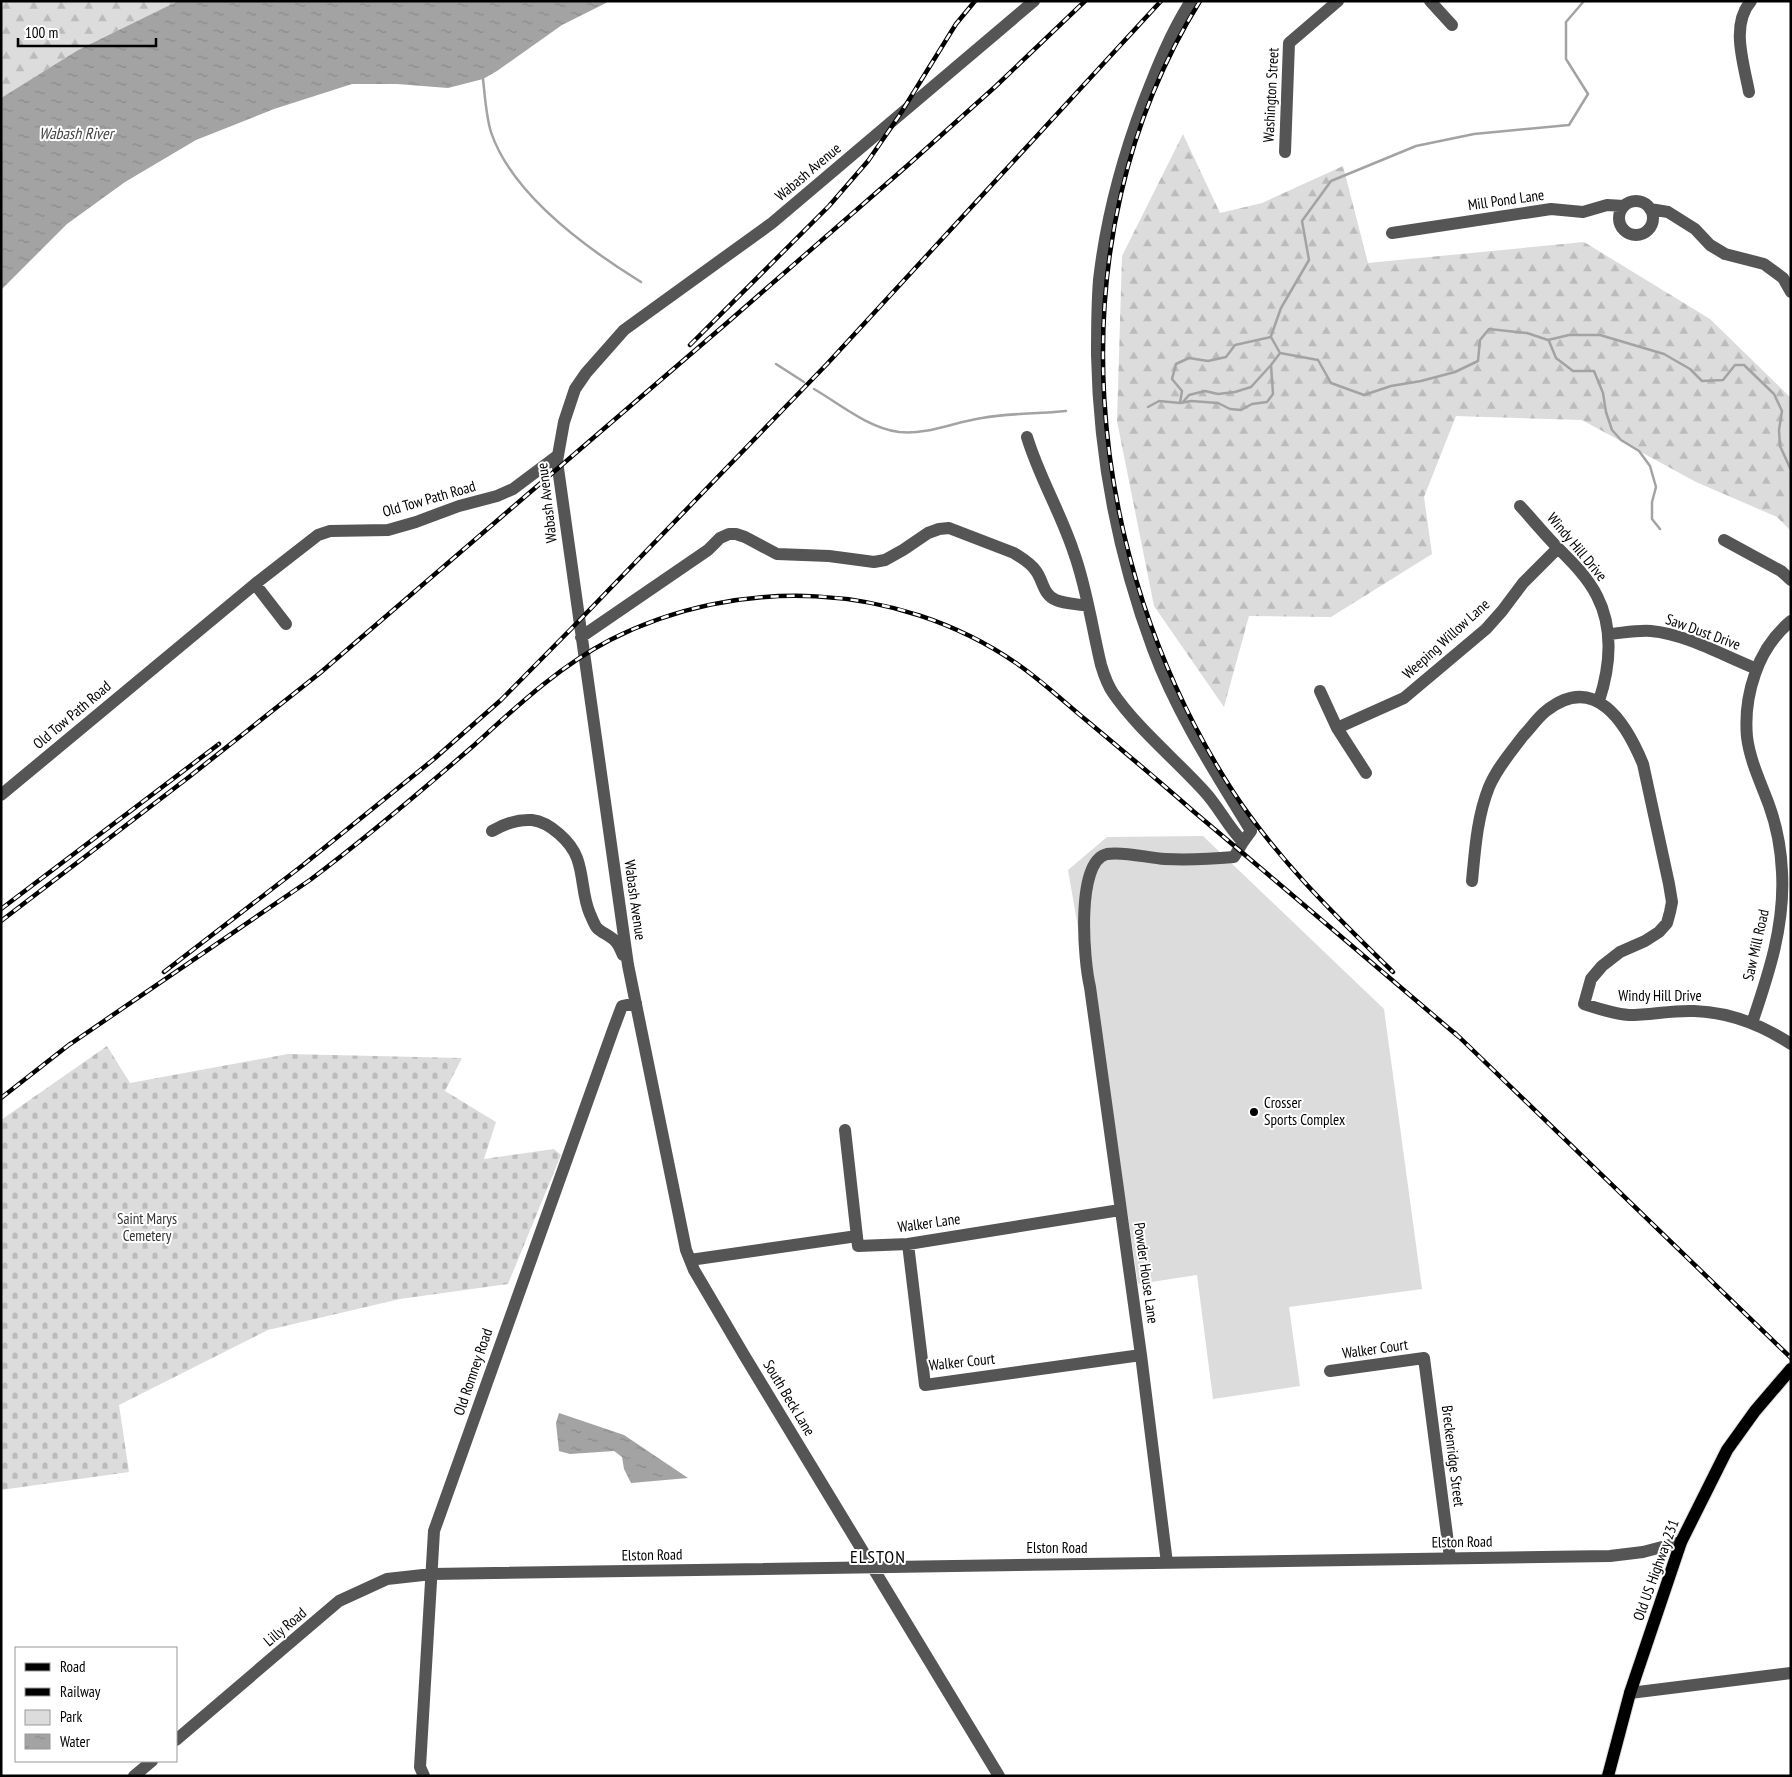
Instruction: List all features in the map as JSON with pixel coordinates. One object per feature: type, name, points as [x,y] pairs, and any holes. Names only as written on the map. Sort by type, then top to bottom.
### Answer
[{"type":"main road","name":"Old US Highway 231","points":[[1608,1776],[1630,1693],[1681,1542],[1727,1450],[1766,1397],[1791,1369]]},
{"type":"street","name":"Wabash Avenue","points":[[636,1003],[628,965],[562,500],[558,456],[564,422],[575,389],[586,373],[624,330],[772,223],[1034,1]]},
{"type":"street","points":[[1027,436],[1041,476],[1074,551],[1086,592],[1101,665],[1112,692],[1132,716],[1205,792],[1234,833],[1243,842],[1251,831],[1201,750],[1168,687],[1136,598],[1120,543],[1102,435],[1098,391],[1099,281],[1117,183],[1130,136],[1153,78],[1191,1]]},
{"type":"street","name":"Washington Street","points":[[1285,152],[1289,43],[1338,1]]},
{"type":"street","points":[[1430,1],[1452,24]]},
{"type":"street","points":[[1749,92],[1741,49],[1740,28],[1743,12],[1751,1]]},
{"type":"street","name":"Mill Pond Lane","points":[[1392,233],[1551,209],[1583,212],[1596,210],[1607,205],[1624,206],[1633,201],[1638,201],[1650,209],[1668,212],[1695,229],[1710,244],[1725,254],[1764,264],[1783,278],[1791,292]]},
{"type":"street","points":[[1624,206],[1619,215],[1620,226],[1633,235],[1644,233],[1651,225],[1652,214],[1650,209]]},
{"type":"street","name":"Old Tow Path Road","points":[[1,795],[255,584],[324,532],[374,531],[395,528],[459,506],[497,496],[514,489],[558,456]]},
{"type":"street","name":"Windy Hill Drive","points":[[1520,506],[1578,570],[1597,596],[1608,634],[1609,658],[1599,701],[1618,719],[1638,751],[1643,764],[1672,902],[1667,923],[1659,932],[1650,939],[1613,956],[1597,971],[1591,979],[1584,1004],[1609,1012],[1629,1015],[1680,1010],[1705,1011],[1752,1023],[1791,1044]]},
{"type":"street","points":[[581,637],[708,550],[720,538],[729,534],[745,537],[777,554],[829,556],[874,562],[885,560],[928,533],[949,528],[1024,559],[1036,571],[1049,596],[1055,600],[1088,606]]},
{"type":"street","points":[[1724,540],[1781,571],[1791,580]]},
{"type":"street","name":"Weeping Willow Lane","points":[[1337,728],[1404,698],[1486,629],[1523,583],[1558,548]]},
{"type":"street","points":[[255,584],[286,624]]},
{"type":"street","name":"Saw Mill Road","points":[[1752,1023],[1775,951],[1783,895],[1781,851],[1776,828],[1753,762],[1747,736],[1748,700],[1763,655],[1774,637],[1791,621]]},
{"type":"street","name":"Saw Dust Drive","points":[[1608,634],[1641,631],[1662,633],[1684,639],[1757,669]]},
{"type":"street","points":[[1320,691],[1337,728],[1366,773]]},
{"type":"street","points":[[1472,881],[1477,836],[1484,800],[1492,780],[1504,762],[1538,718],[1554,705],[1562,701],[1581,697],[1599,701]]},
{"type":"street","points":[[492,831],[501,825],[515,821],[533,820],[564,838],[577,857],[581,872],[583,894],[590,914],[598,928],[615,941],[628,965]]},
{"type":"street","name":"Powder House Lane","points":[[1167,1563],[1141,1355],[1090,987],[1086,970],[1083,924],[1092,871],[1101,856],[1120,854],[1190,860],[1234,857],[1243,842]]},
{"type":"street","name":"South Beck Lane","points":[[636,1003],[686,1250],[690,1260],[744,1355],[999,1776]]},
{"type":"street","name":"Old Romney Road","points":[[424,1776],[420,1767],[434,1531],[622,1006],[636,1003]]},
{"type":"street","points":[[690,1260],[857,1236],[845,1130]]},
{"type":"street","name":"Walker Lane","points":[[857,1236],[858,1246],[908,1244],[1120,1210]]},
{"type":"street","name":"Walker Court","points":[[908,1244],[925,1385],[1141,1355]]},
{"type":"street","name":"Walker Court","points":[[1330,1371],[1424,1358]]},
{"type":"street","name":"Breckenridge Street","points":[[1424,1358],[1450,1558]]},
{"type":"street","name":"Elston Road","points":[[432,1574],[1610,1556],[1643,1552],[1681,1542]]},
{"type":"street","name":"Lilly Road","points":[[178,1738],[339,1602],[387,1579],[432,1574]]},
{"type":"street","points":[[1630,1693],[1791,1673]]},
{"type":"street","points":[[134,1776],[151,1762]]},
{"type":"green space","points":[[1,1],[178,1],[78,50],[1,98]]},
{"type":"green space","points":[[1183,134],[1220,213],[1262,203],[1343,166],[1368,263],[1584,242],[1710,319],[1791,398],[1791,531],[1777,517],[1696,482],[1582,420],[1456,416],[1424,497],[1432,554],[1331,617],[1249,616],[1224,707],[1154,606],[1117,421],[1122,256]]},
{"type":"green space","name":"Crosser Sports Complex","points":[[1203,836],[1384,1009],[1422,1289],[1289,1307],[1300,1386],[1213,1399],[1197,1275],[1138,1284],[1068,870],[1107,837]]},
{"type":"green space","name":"Saint Marys Cemetery","points":[[107,1046],[130,1083],[288,1054],[462,1058],[445,1091],[496,1122],[484,1159],[554,1149],[561,1155],[508,1284],[400,1299],[268,1330],[119,1405],[129,1472],[1,1490],[1,1299],[3,1297],[1,1295],[1,1120]]},
{"type":"water","name":"Wabash River","points":[[178,1],[610,1],[562,25],[483,79],[448,88],[397,84],[352,84],[274,109],[196,140],[125,182],[67,224],[1,290],[1,98],[78,50]]},
{"type":"water","points":[[559,1413],[624,1435],[688,1478],[631,1483],[624,1469],[622,1457],[614,1451],[570,1454],[559,1451],[556,1423]]},
{"type":"waterway","points":[[1271,336],[1281,308],[1309,260],[1302,221],[1331,181],[1416,146],[1474,134],[1569,125],[1588,94],[1566,59],[1566,22],[1584,1]]},
{"type":"waterway","points":[[483,79],[491,132],[501,155],[516,177],[553,218],[597,253],[641,282]]},
{"type":"waterway","points":[[1148,407],[1159,401],[1180,403],[1182,391],[1172,379],[1176,364],[1189,358],[1208,361],[1226,357],[1235,345],[1271,337],[1280,353],[1318,360],[1331,383],[1364,395],[1391,386],[1421,381],[1455,372],[1478,361],[1480,340],[1489,329],[1527,333],[1548,340],[1569,335],[1600,335],[1664,354],[1690,369],[1702,381],[1723,380],[1735,365],[1744,365],[1774,394],[1782,411],[1779,430],[1780,446],[1791,470]]},
{"type":"waterway","points":[[1549,341],[1556,358],[1573,371],[1594,371],[1603,393],[1606,412],[1612,430],[1621,440],[1639,451],[1650,466],[1656,487],[1652,502],[1652,519],[1660,529]]},
{"type":"waterway","points":[[1181,403],[1191,401],[1218,403],[1230,409],[1241,410],[1252,404],[1267,402],[1273,394],[1271,365],[1280,353]]},
{"type":"waterway","points":[[776,364],[804,382]]},
{"type":"waterway","points":[[1183,402],[1189,395],[1205,391],[1218,394],[1235,392],[1251,387],[1271,365]]},
{"type":"waterway","points":[[814,389],[865,421],[899,432],[920,432],[992,416],[1066,411]]},
{"type":"railway","points":[[690,345],[829,206],[868,161],[899,116],[956,24],[975,1]]},
{"type":"railway","points":[[1,921],[189,777],[320,673],[908,165],[996,86],[1085,1]]},
{"type":"railway","points":[[164,972],[303,865],[434,759],[501,700],[827,364],[1161,1]]},
{"type":"railway","points":[[1200,1],[1152,94],[1121,193],[1105,295],[1104,398],[1117,502],[1143,603],[1182,699],[1232,790],[1287,863],[1328,908],[1393,972]]},
{"type":"railway","points":[[66,1047],[310,880],[412,798],[555,675],[591,651],[610,640],[659,619],[711,605],[763,597],[816,596],[869,603],[920,616],[969,636],[1016,663],[1043,683],[1459,1037]]},
{"type":"railway","points":[[1,909],[219,744]]},
{"type":"railway","points":[[1455,1033],[1791,1358]]},
{"type":"railway","points":[[1,1098],[70,1044]]},
{"type":"place","name":"Crosser Sports Complex","points":[[1254,1112]]},
{"type":"district","name":"ELSTON","points":[[878,1557]]}]
